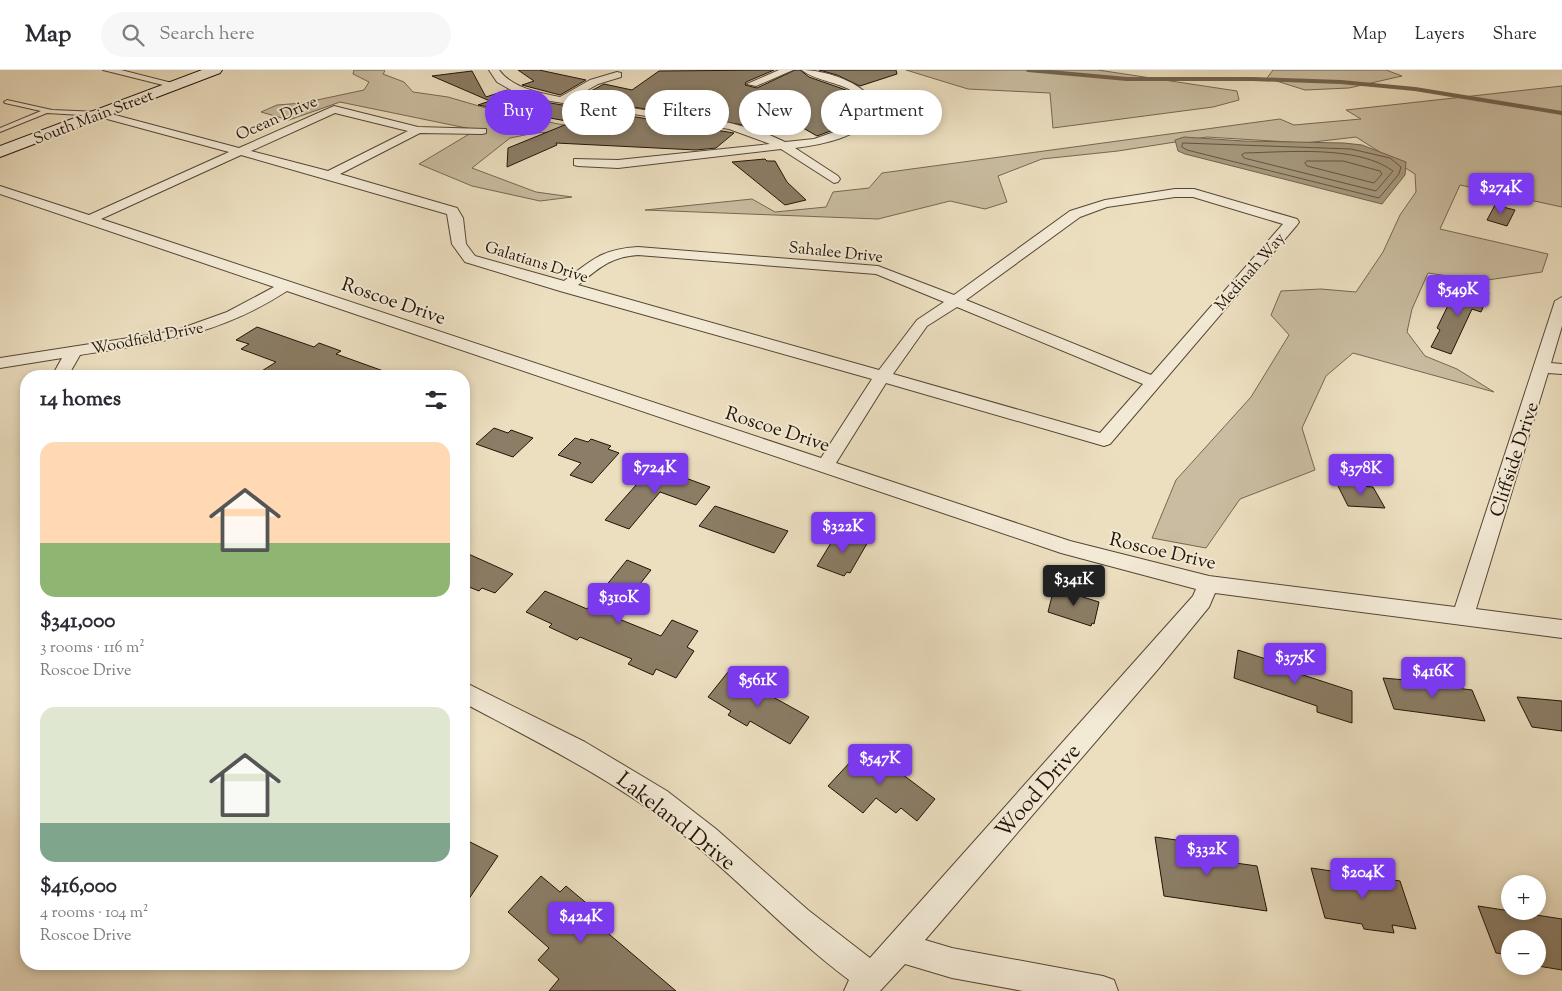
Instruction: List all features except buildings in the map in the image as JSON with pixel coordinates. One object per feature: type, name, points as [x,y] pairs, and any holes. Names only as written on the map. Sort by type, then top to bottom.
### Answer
[{"type":"main road","name":"South Main Street","points":[[0,152],[61,122],[100,114],[215,70]]},
{"type":"street","points":[[108,70],[175,85]]},
{"type":"street","points":[[494,70],[501,80],[515,88],[560,100],[758,132],[788,146],[834,180]]},
{"type":"street","points":[[752,84],[788,70]]},
{"type":"street","points":[[578,162],[618,164],[788,146],[815,142],[846,134],[867,120],[872,110],[867,98],[859,90],[834,78],[807,70]]},
{"type":"street","points":[[560,100],[594,82],[617,75]]},
{"type":"street","name":"Ocean Drive","points":[[89,220],[334,109],[418,130],[482,131]]},
{"type":"street","name":"Galatians Drive","points":[[100,114],[452,211],[456,218],[459,244],[470,259],[565,288],[882,377]]},
{"type":"street","points":[[329,176],[418,130]]},
{"type":"street","name":"Roscoe Drive","points":[[0,190],[1068,548],[1209,584],[1562,629]]},
{"type":"street","name":"Medinah Way","points":[[825,466],[882,377],[922,323],[956,301],[1074,214],[1105,204],[1175,193],[1194,193],[1292,222],[1104,440],[882,377]]},
{"type":"street","name":"Sahalee Drive","points":[[565,288],[599,261],[617,252],[638,251],[878,270],[1154,382]]},
{"type":"street","name":"Woodfield Drive","points":[[0,363],[176,335],[203,328],[242,313],[286,286]]},
{"type":"street","name":"Cliffside Drive","points":[[1463,616],[1562,302]]},
{"type":"street","points":[[63,370],[74,351]]},
{"type":"street","points":[[1542,368],[1562,369]]},
{"type":"street","name":"Wood Drive","points":[[865,984],[900,948],[942,897],[1151,660],[1201,601],[1209,584]]},
{"type":"street","name":"Lakeland Drive","points":[[470,695],[598,760],[637,785],[683,819],[836,954],[865,984]]},
{"type":"street","points":[[900,948],[952,963],[1103,991]]},
{"type":"lane","points":[[6,102],[49,112],[100,114]]},
{"type":"lane","points":[[49,112],[61,122]]},
{"type":"lane","points":[[0,130],[49,112]]},
{"type":"shaded area","points":[[354,70],[383,70],[385,71],[383,74],[404,82],[413,92],[448,97],[485,108],[485,135],[525,135],[510,138],[472,168],[536,192],[572,197],[540,201],[472,186],[419,164],[476,130],[340,102],[289,120],[261,112],[277,105],[303,103],[364,90],[369,82],[353,74]]},
{"type":"shaded area","points":[[906,70],[1098,70],[1237,91],[1239,100],[1213,107],[1053,128],[1050,93],[968,89]]},
{"type":"shaded area","points":[[1273,70],[1386,70],[1402,76],[1349,88],[1305,90],[1267,78]]},
{"type":"shaded area","points":[[1562,86],[1562,207],[1460,185],[1440,229],[1548,254],[1542,272],[1481,281],[1428,273],[1412,309],[1407,332],[1425,356],[1457,369],[1494,392],[1353,353],[1326,376],[1302,428],[1315,470],[1240,499],[1206,548],[1152,538],[1176,480],[1251,397],[1289,335],[1271,315],[1281,291],[1321,289],[1356,292],[1383,252],[1400,215],[1416,192],[1415,174],[1356,137],[1305,143],[1207,137],[1118,151],[1042,159],[998,176],[1007,202],[985,209],[950,201],[878,219],[645,210],[752,199],[775,212],[826,207],[833,192],[869,188],[882,173],[1280,119],[1294,125],[1361,119],[1346,110]]},
{"type":"shaded area","points":[[552,123],[562,125],[562,132],[552,132]]},
{"type":"water","points":[[1184,137],[1362,145],[1406,162],[1405,175],[1382,204],[1185,154],[1178,151],[1175,140]]},
{"type":"waterway","points":[[1028,70],[1127,79],[1253,79],[1341,82],[1415,89],[1562,113]]}]
